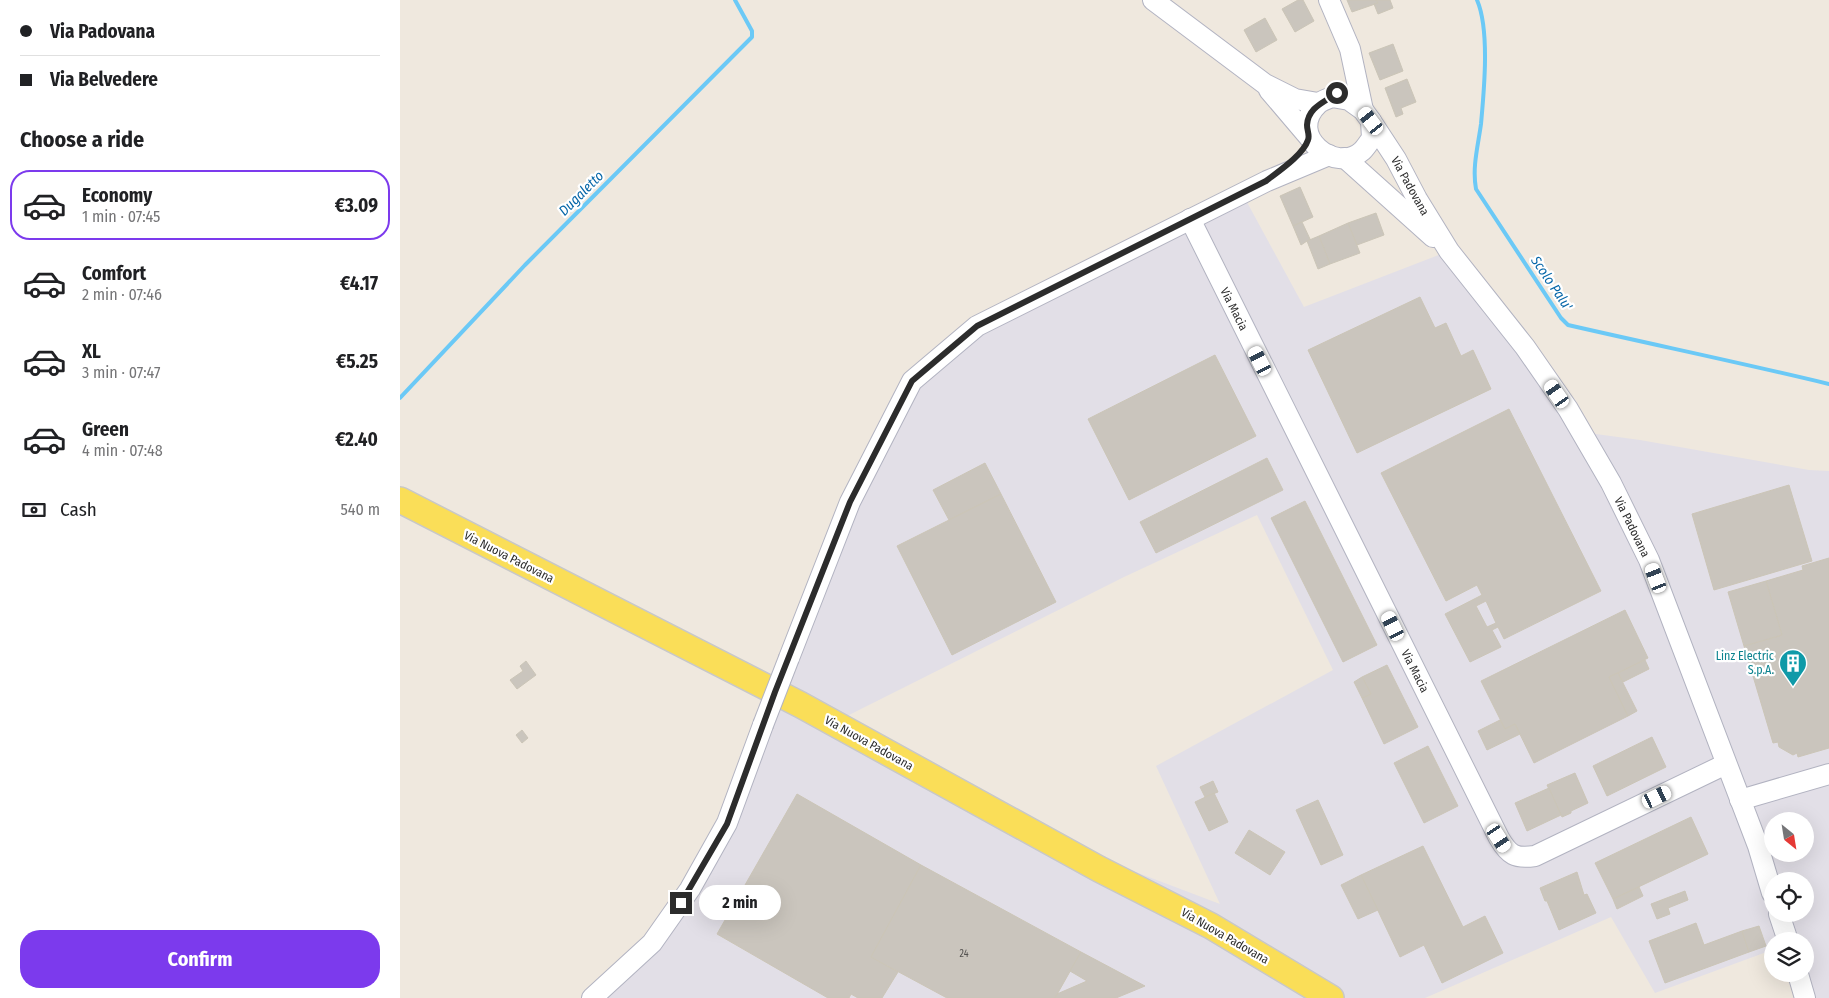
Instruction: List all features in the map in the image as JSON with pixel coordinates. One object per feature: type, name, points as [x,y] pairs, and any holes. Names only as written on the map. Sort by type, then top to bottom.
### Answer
[{"type":"main road","name":"Via Nuova Padovana","points":[[400,500],[801,705],[1100,869],[1211,926],[1331,998]]},
{"type":"street","name":"Via Padovana","points":[[1153,0],[1265,84],[1295,99],[1349,100],[1367,116],[1396,159],[1417,199],[1449,252],[1525,347],[1568,409],[1611,483],[1649,560],[1758,846],[1766,872]]},
{"type":"street","points":[[592,998],[652,944],[690,889],[727,824],[788,658],[850,502],[912,381],[977,326],[1266,181],[1337,156],[1361,152],[1372,138],[1350,49],[1329,0]]},
{"type":"street","points":[[1266,181],[1292,160],[1309,138],[1308,119],[1325,100],[1337,93],[1347,77],[1350,49]]},
{"type":"street","name":"Via Padovana","points":[[1265,84],[1317,148],[1337,156],[1449,252]]},
{"type":"street","name":"Via Macia","points":[[1190,219],[1506,849],[1521,858],[1535,856],[1726,764]]},
{"type":"street","points":[[1740,800],[1829,774]]},
{"type":"street","points":[[1800,982],[1805,998]]},
{"type":"shaded area","points":[[1242,193],[1304,307],[1449,251],[1581,432],[1640,440],[1809,470],[1829,471],[1829,998],[1805,998],[1805,982],[1814,982],[1814,932],[1764,932],[1764,953],[1655,993],[1611,917],[1425,998],[592,998],[690,889],[775,692],[1038,835],[1220,904],[1156,766],[1333,670],[1257,515],[1124,577],[845,717],[782,680],[912,381],[977,326]]},
{"type":"building","points":[[1298,0],[1303,0],[1314,21],[1295,32],[1282,9]]},
{"type":"building","points":[[1347,0],[1376,0],[1378,3],[1352,12]]},
{"type":"building","points":[[1376,0],[1390,0],[1393,8],[1378,14],[1374,4],[1378,3]]},
{"type":"building","points":[[1265,18],[1277,40],[1256,52],[1244,30]]},
{"type":"building","points":[[1393,44],[1403,71],[1380,80],[1369,53]]},
{"type":"building","points":[[1407,79],[1416,102],[1401,108],[1403,114],[1396,117],[1385,88]]},
{"type":"building","points":[[1300,187],[1313,217],[1293,226],[1280,196]]},
{"type":"building","points":[[1376,213],[1384,235],[1357,245],[1348,223]]},
{"type":"building","points":[[1302,222],[1310,239],[1301,245],[1293,226]]},
{"type":"building","points":[[1348,223],[1360,253],[1330,264],[1319,236]]},
{"type":"building","points":[[1319,236],[1330,264],[1318,269],[1307,241]]},
{"type":"building","points":[[1420,297],[1435,328],[1446,323],[1461,356],[1473,350],[1491,389],[1357,453],[1308,350]]},
{"type":"building","points":[[1215,355],[1256,436],[1129,500],[1088,419]]},
{"type":"building","points":[[1509,409],[1601,591],[1504,639],[1498,627],[1492,630],[1501,647],[1470,662],[1445,614],[1482,595],[1477,585],[1446,601],[1381,473]],"holes":[[[1486,601],[1496,623],[1487,627],[1476,606]]]},
{"type":"building","points":[[1267,458],[1283,490],[1156,553],[1140,522]]},
{"type":"building","points":[[985,463],[1001,494],[949,520],[933,490]]},
{"type":"building","points":[[1789,485],[1812,561],[1714,590],[1692,514]]},
{"type":"building","points":[[1001,494],[1056,602],[952,655],[897,546]]},
{"type":"building","points":[[1305,501],[1377,645],[1343,662],[1271,518]]},
{"type":"building","name":"Linz Electric S.p.A.","points":[[1829,558],[1829,748],[1798,757],[1797,753],[1793,755],[1779,747],[1778,742],[1773,743],[1744,646],[1782,635],[1766,581],[1803,570],[1802,566]]},
{"type":"building","points":[[1766,581],[1782,635],[1744,646],[1728,592]]},
{"type":"building","points":[[1625,610],[1648,658],[1609,677],[1628,716],[1534,763],[1515,724],[1505,729],[1481,681]]},
{"type":"building","points":[[1645,660],[1649,669],[1623,682],[1618,673]]},
{"type":"building","points":[[526,661],[536,675],[517,689],[510,680],[523,671],[520,666]]},
{"type":"building","points":[[1387,665],[1418,727],[1384,744],[1362,698],[1371,694],[1362,677]]},
{"type":"building","points":[[1618,673],[1637,711],[1628,716],[1609,677]]},
{"type":"building","points":[[1362,677],[1371,694],[1362,698],[1354,682]]},
{"type":"building","points":[[1500,720],[1505,729],[1515,724],[1520,734],[1487,750],[1478,731]]},
{"type":"building","points":[[522,730],[528,738],[522,743],[516,735]]},
{"type":"building","points":[[1652,737],[1666,767],[1607,796],[1593,766]]},
{"type":"building","points":[[1428,746],[1458,806],[1424,823],[1394,763]]},
{"type":"building","points":[[1575,773],[1588,803],[1562,817],[1547,785]]},
{"type":"building","points":[[1213,781],[1218,792],[1205,797],[1200,787]]},
{"type":"building","points":[[1549,788],[1561,815],[1527,831],[1515,803]]},
{"type":"building","points":[[1214,793],[1228,822],[1209,831],[1195,802]]},
{"type":"building","points":[[797,794],[921,865],[871,957],[898,972],[882,998],[858,998],[851,994],[849,998],[828,998],[717,934]]},
{"type":"building","points":[[1318,800],[1343,855],[1321,865],[1296,810]]},
{"type":"building","points":[[1691,817],[1708,854],[1613,899],[1595,863]]},
{"type":"building","points":[[1249,830],[1285,852],[1270,875],[1235,853]]},
{"type":"building","points":[[1423,846],[1463,927],[1485,916],[1503,953],[1442,983],[1424,945],[1400,957],[1361,875]]},
{"type":"building","points":[[921,865],[1081,952],[1055,998],[947,998],[871,957]]},
{"type":"building","points":[[1577,872],[1584,895],[1587,894],[1596,913],[1559,930],[1540,888]]},
{"type":"building","points":[[1361,875],[1378,910],[1358,919],[1341,885]]},
{"type":"building","points":[[1639,887],[1643,896],[1617,909],[1613,899]]},
{"type":"building","points":[[1685,891],[1688,900],[1668,908],[1670,914],[1657,919],[1651,904]]},
{"type":"building","points":[[1696,923],[1704,945],[1742,931],[1749,952],[1665,983],[1649,941]]},
{"type":"building","points":[[1759,926],[1764,940],[1764,947],[1749,952],[1742,931]]},
{"type":"building","points":[[1081,952],[1145,986],[1116,998],[1055,998],[1057,994],[1087,981],[1070,971]]},
{"type":"waterway","name":"Dugaletto","points":[[400,398],[525,265],[752,37],[752,31],[735,0]]},
{"type":"waterway","name":"Scolo Palu'","points":[[1477,0],[1484,27],[1485,61],[1481,124],[1475,165],[1476,189],[1561,318],[1568,325],[1829,384]]},
{"type":"place","name":"Linz Electric S.p.A.","points":[[1793,687]]},
{"type":"route","points":[[681,903],[727,824],[775,692],[850,502],[912,381],[977,326],[1266,181],[1292,160],[1307,143],[1309,138],[1308,119],[1318,104],[1337,93]]}]
